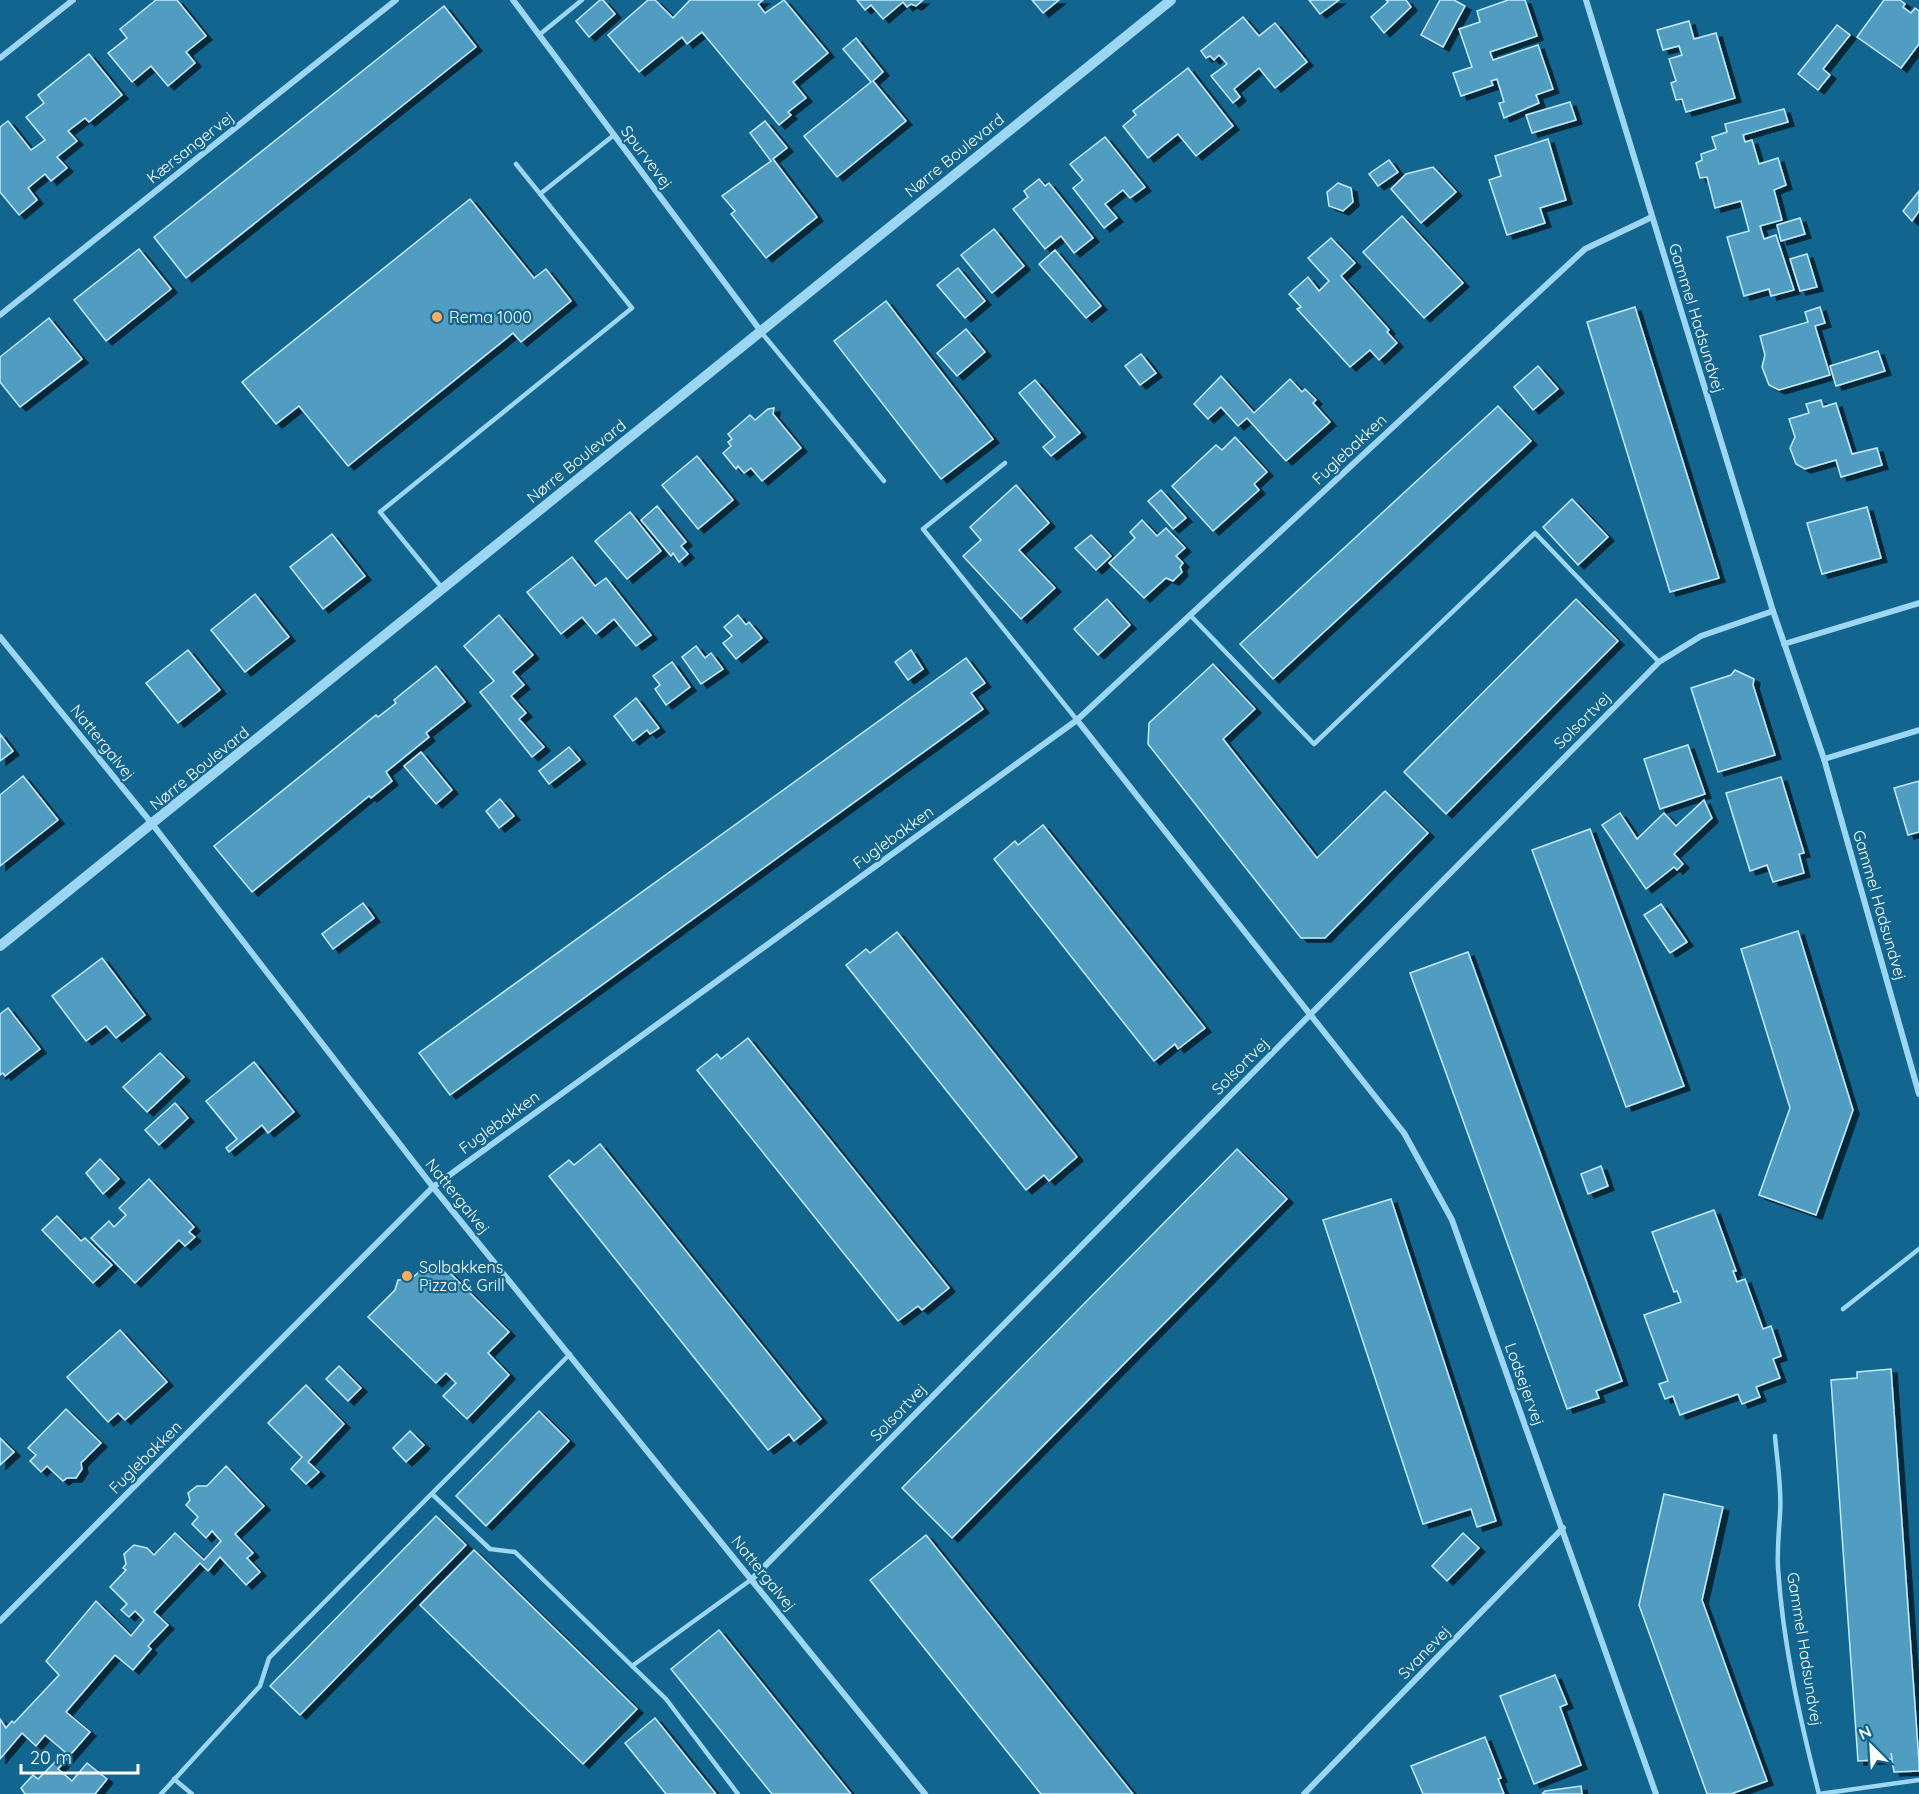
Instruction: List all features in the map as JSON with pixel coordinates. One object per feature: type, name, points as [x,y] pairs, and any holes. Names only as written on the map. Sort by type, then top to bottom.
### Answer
[{"type":"street","points":[[0,58],[73,0]]},
{"type":"street","name":"Kærsangervej","points":[[0,315],[396,0]]},
{"type":"street","name":"Spurvevej","points":[[513,0],[760,330]]},
{"type":"street","name":"Nørre Boulevard","points":[[0,946],[153,825],[760,330],[1171,0]]},
{"type":"street","name":"Gammel Hadsundvej","points":[[1586,0],[1773,611],[1824,759],[1919,1094]]},
{"type":"street","name":"Fuglebakken","points":[[0,1621],[433,1187],[1077,720],[1585,249],[1652,217]]},
{"type":"street","points":[[1784,644],[1919,603]]},
{"type":"street","name":"Solsortvej","points":[[752,1579],[1659,662],[1701,636],[1773,611]]},
{"type":"street","name":"Nattergalvej","points":[[0,637],[153,825],[433,1187],[925,1794]]},
{"type":"street","points":[[1077,720],[1311,1013]]},
{"type":"street","points":[[1824,759],[1919,730]]},
{"type":"street","name":"Lodsejervej","points":[[1311,1013],[1404,1132],[1452,1220],[1656,1794]]},
{"type":"street","name":"Svanevej","points":[[1304,1794],[1563,1528]]},
{"type":"lane","points":[[539,35],[582,0]]},
{"type":"lane","points":[[540,194],[614,135]]},
{"type":"lane","points":[[442,589],[380,512],[632,308],[516,164]]},
{"type":"lane","points":[[760,330],[884,481]]},
{"type":"lane","points":[[1005,463],[923,530],[1077,720]]},
{"type":"lane","points":[[1190,615],[1314,744],[1535,533],[1659,662]]},
{"type":"lane","points":[[1843,1308],[1919,1249]]},
{"type":"lane","points":[[160,1794],[260,1686],[269,1658],[570,1354]]},
{"type":"lane","name":"Gammel Hadsundvej","points":[[1775,1436],[1780,1514],[1777,1529],[1778,1569],[1783,1619],[1799,1714],[1819,1794],[1919,1780]]},
{"type":"lane","points":[[432,1494],[490,1550],[515,1552],[666,1699],[738,1794]]},
{"type":"lane","points":[[632,1666],[752,1579]]},
{"type":"lane","points":[[174,1779],[192,1794]]},
{"type":"building","points":[[156,0],[177,0],[206,36],[186,52],[195,63],[168,86],[151,66],[132,82],[108,53],[127,38],[120,29]]},
{"type":"building","points":[[600,0],[603,0],[615,14],[589,37],[576,21]]},
{"type":"building","points":[[648,0],[655,0],[673,18],[690,0],[763,0],[758,4],[765,13],[784,0],[828,53],[793,82],[806,98],[788,112],[791,115],[779,125],[702,32],[687,44],[682,37],[639,72],[608,35]]},
{"type":"building","points":[[857,0],[923,0],[916,6],[911,4],[907,7],[903,2],[883,19],[871,5],[865,10]]},
{"type":"building","points":[[1032,0],[1059,0],[1043,13]]},
{"type":"building","points":[[1309,0],[1339,0],[1320,14]]},
{"type":"building","points":[[1386,0],[1406,0],[1411,7],[1384,33],[1371,17],[1388,2]]},
{"type":"building","points":[[1440,0],[1454,0],[1465,6],[1443,47],[1421,35]]},
{"type":"building","points":[[1508,0],[1525,0],[1537,36],[1490,52],[1493,60],[1538,45],[1553,89],[1536,95],[1539,103],[1504,118],[1499,103],[1504,102],[1497,79],[1491,81],[1493,85],[1461,96],[1453,73],[1472,67],[1459,29],[1480,22],[1477,11]]},
{"type":"building","points":[[1884,0],[1900,0],[1905,4],[1903,7],[1911,13],[1915,8],[1919,11],[1919,44],[1901,68],[1857,37]]},
{"type":"building","points":[[444,6],[476,47],[186,278],[154,237]]},
{"type":"building","points":[[1243,17],[1259,36],[1275,23],[1307,62],[1275,88],[1259,68],[1234,89],[1240,97],[1233,103],[1211,76],[1227,64],[1219,55],[1214,60],[1210,56],[1206,58],[1201,51]]},
{"type":"building","points":[[1689,21],[1694,39],[1716,33],[1735,98],[1686,112],[1682,99],[1676,100],[1671,83],[1676,81],[1669,59],[1682,55],[1679,46],[1663,50],[1657,30]]},
{"type":"building","points":[[1837,25],[1850,35],[1823,69],[1830,75],[1818,90],[1798,74]]},
{"type":"building","points":[[856,38],[883,72],[873,81],[906,121],[837,177],[804,136],[871,82],[843,49]]},
{"type":"building","points":[[89,54],[122,95],[89,122],[85,118],[68,131],[77,141],[57,157],[67,168],[51,181],[45,174],[28,188],[37,200],[19,215],[0,192],[0,127],[8,121],[31,150],[45,140],[26,117],[44,103],[38,95]]},
{"type":"building","points":[[1188,68],[1233,126],[1196,156],[1178,134],[1148,158],[1123,126],[1136,115],[1133,111]]},
{"type":"building","points":[[1570,102],[1576,120],[1532,133],[1526,115]]},
{"type":"building","points":[[1784,109],[1788,122],[1743,135],[1745,142],[1752,140],[1759,164],[1778,158],[1786,185],[1774,190],[1782,220],[1760,226],[1764,239],[1776,235],[1794,290],[1771,296],[1769,289],[1744,296],[1727,237],[1749,231],[1741,201],[1715,208],[1707,177],[1700,178],[1696,163],[1702,160],[1701,154],[1716,149],[1712,137],[1727,132],[1725,124]]},
{"type":"building","points":[[765,121],[787,148],[773,159],[817,217],[766,258],[731,214],[735,211],[722,196],[771,161],[750,133]]},
{"type":"building","points":[[1105,137],[1145,187],[1130,198],[1123,190],[1105,204],[1117,218],[1104,228],[1073,188],[1083,180],[1070,164]]},
{"type":"building","points":[[1548,139],[1566,200],[1540,208],[1545,223],[1507,235],[1489,180],[1501,176],[1495,156]]},
{"type":"building","points":[[1389,160],[1398,172],[1378,186],[1369,174]]},
{"type":"building","points":[[1433,167],[1456,192],[1421,223],[1391,189],[1406,174]]},
{"type":"building","points":[[1039,179],[1045,186],[1049,183],[1093,238],[1074,253],[1061,236],[1045,249],[1013,209],[1028,197],[1024,191]]},
{"type":"building","points":[[1338,183],[1351,188],[1353,202],[1343,211],[1329,206],[1327,192]]},
{"type":"building","points":[[1919,191],[1919,211],[1912,221],[1903,211]]},
{"type":"building","name":"Rema 1000","points":[[470,199],[534,278],[546,269],[571,301],[521,342],[513,333],[348,466],[299,406],[276,424],[242,382]]},
{"type":"building","points":[[1402,216],[1463,283],[1424,318],[1363,252]]},
{"type":"building","points":[[1800,218],[1805,234],[1781,241],[1777,225]]},
{"type":"building","points":[[994,229],[1024,266],[992,293],[961,255]]},
{"type":"building","points":[[1331,238],[1355,263],[1341,276],[1389,330],[1387,332],[1397,343],[1379,360],[1370,350],[1350,367],[1297,309],[1301,307],[1289,294],[1308,277],[1319,291],[1329,281],[1308,258]]},
{"type":"building","points":[[139,249],[171,289],[106,341],[74,300]]},
{"type":"building","points":[[1055,250],[1101,306],[1086,318],[1039,264]]},
{"type":"building","points":[[1807,254],[1817,287],[1800,291],[1790,259]]},
{"type":"building","points":[[958,268],[985,301],[965,318],[937,285]]},
{"type":"building","points":[[886,301],[993,439],[941,479],[834,341]]},
{"type":"building","points":[[1635,307],[1719,578],[1670,592],[1587,322]]},
{"type":"building","points":[[1820,307],[1825,323],[1815,326],[1830,375],[1779,390],[1769,385],[1762,367],[1765,355],[1760,336],[1808,322],[1805,312]]},
{"type":"building","points":[[49,318],[82,359],[20,407],[0,382],[0,357]]},
{"type":"building","points":[[966,329],[985,352],[957,376],[937,353]]},
{"type":"building","points":[[1878,351],[1885,371],[1836,386],[1830,366]]},
{"type":"building","points":[[1141,354],[1156,373],[1140,385],[1125,366]]},
{"type":"building","points":[[1538,366],[1558,389],[1533,410],[1514,387]]},
{"type":"building","points":[[1221,376],[1254,413],[1290,379],[1302,392],[1305,389],[1316,400],[1313,403],[1330,422],[1286,461],[1247,418],[1238,426],[1221,407],[1208,419],[1194,404]]},
{"type":"building","points":[[1035,380],[1080,433],[1051,456],[1043,447],[1055,437],[1019,393]]},
{"type":"building","points":[[1821,400],[1823,407],[1836,403],[1852,454],[1877,448],[1882,465],[1841,477],[1836,460],[1805,469],[1796,464],[1790,448],[1795,437],[1789,419],[1809,413],[1806,404]]},
{"type":"building","points":[[1498,406],[1531,441],[1273,679],[1240,644]]},
{"type":"building","points":[[774,408],[773,414],[801,448],[762,481],[751,468],[744,473],[738,466],[736,469],[723,453],[731,446],[728,442],[732,439],[728,434],[750,415],[755,420],[768,409]]},
{"type":"building","points":[[1235,437],[1267,472],[1254,484],[1259,490],[1213,531],[1172,486],[1216,445],[1222,450]]},
{"type":"building","points":[[697,456],[733,500],[698,529],[662,485]]},
{"type":"building","points":[[1016,485],[1049,523],[1019,550],[1055,588],[1021,619],[963,556],[981,540],[970,527]]},
{"type":"building","points":[[1161,490],[1186,518],[1173,529],[1148,501]]},
{"type":"building","points":[[1572,499],[1608,537],[1578,565],[1543,527]]},
{"type":"building","points":[[657,506],[686,542],[681,546],[688,554],[679,562],[673,553],[671,556],[641,520]]},
{"type":"building","points":[[1867,507],[1881,558],[1822,574],[1807,523]]},
{"type":"building","points":[[630,512],[661,551],[627,579],[595,541]]},
{"type":"building","points":[[1142,520],[1157,536],[1166,528],[1185,548],[1176,556],[1183,563],[1180,567],[1182,572],[1173,581],[1166,578],[1144,598],[1109,563],[1135,538],[1130,532]]},
{"type":"building","points":[[332,534],[365,576],[323,609],[290,567]]},
{"type":"building","points":[[1091,535],[1111,556],[1096,570],[1075,548]]},
{"type":"building","points":[[572,557],[595,586],[606,578],[651,635],[636,646],[614,619],[596,634],[582,617],[561,634],[527,592]]},
{"type":"building","points":[[255,594],[289,637],[245,672],[211,630]]},
{"type":"building","points":[[1107,599],[1130,625],[1098,655],[1074,629]]},
{"type":"building","points":[[1576,599],[1618,641],[1446,814],[1404,772]]},
{"type":"building","points":[[499,615],[533,655],[513,672],[524,685],[511,696],[526,713],[519,719],[544,747],[532,757],[480,692],[494,681],[464,646]]},
{"type":"building","points":[[738,615],[746,625],[749,622],[762,638],[736,659],[723,643],[732,636],[724,627]]},
{"type":"building","points":[[696,646],[705,658],[711,653],[723,669],[701,684],[682,657]]},
{"type":"building","points":[[188,650],[220,690],[178,723],[146,683]]},
{"type":"building","points":[[911,650],[923,669],[908,680],[895,662]]},
{"type":"building","points":[[966,658],[985,683],[971,693],[983,709],[450,1095],[419,1053]]},
{"type":"building","points":[[672,662],[690,687],[666,705],[655,689],[660,685],[653,676]]},
{"type":"building","points":[[1213,664],[1255,709],[1223,739],[1317,858],[1385,791],[1428,833],[1325,938],[1301,938],[1148,744],[1149,723]]},
{"type":"building","points":[[436,666],[465,702],[426,733],[429,737],[386,772],[392,781],[371,798],[369,796],[252,892],[214,846],[376,715],[378,717],[396,703],[394,700]]},
{"type":"building","points":[[1735,670],[1754,679],[1753,685],[1775,755],[1718,772],[1691,688],[1731,675]]},
{"type":"building","points":[[636,698],[659,728],[650,734],[647,730],[633,741],[614,716]]},
{"type":"building","points":[[0,734],[13,751],[0,761]]},
{"type":"building","points":[[1688,745],[1705,794],[1660,809],[1644,759]]},
{"type":"building","points":[[569,747],[580,760],[549,784],[539,771]]},
{"type":"building","points":[[421,752],[452,790],[436,804],[404,766]]},
{"type":"building","points":[[23,776],[58,820],[0,866],[0,795]]},
{"type":"building","points":[[1781,777],[1804,853],[1799,854],[1804,873],[1773,882],[1767,865],[1750,871],[1726,793]]},
{"type":"building","points":[[1919,781],[1919,832],[1908,835],[1894,788]]},
{"type":"building","points":[[500,799],[514,816],[499,828],[486,811]]},
{"type":"building","points":[[1704,800],[1712,818],[1674,854],[1683,864],[1677,870],[1674,867],[1646,889],[1602,825],[1620,813],[1637,839],[1664,813],[1676,826]]},
{"type":"building","points":[[1043,825],[1205,1028],[1178,1049],[1175,1044],[1154,1061],[994,859],[1015,841],[1018,845]]},
{"type":"building","points":[[1590,829],[1684,1086],[1626,1107],[1532,850]]},
{"type":"building","points":[[363,903],[374,918],[333,949],[322,934]]},
{"type":"building","points":[[1661,904],[1687,942],[1670,953],[1644,915]]},
{"type":"building","points":[[1798,931],[1853,1110],[1816,1215],[1759,1195],[1790,1108],[1741,949]]},
{"type":"building","points":[[897,932],[1077,1157],[1049,1181],[1044,1175],[1026,1190],[846,965],[866,949],[870,953]]},
{"type":"building","points":[[1468,952],[1622,1381],[1596,1391],[1599,1398],[1567,1409],[1410,973]]},
{"type":"building","points":[[102,958],[145,1015],[116,1038],[106,1026],[86,1041],[52,996]]},
{"type":"building","points":[[8,1008],[40,1049],[5,1076],[3,1073],[0,1075],[0,1014]]},
{"type":"building","points":[[748,1038],[949,1288],[922,1310],[918,1306],[898,1321],[697,1070],[717,1054],[721,1059]]},
{"type":"building","points":[[160,1053],[184,1077],[147,1112],[123,1087]]},
{"type":"building","points":[[254,1062],[294,1112],[268,1133],[262,1125],[229,1152],[226,1148],[237,1139],[206,1101]]},
{"type":"building","points":[[175,1103],[188,1118],[159,1145],[145,1130]]},
{"type":"building","points":[[600,1144],[821,1419],[794,1441],[789,1434],[768,1450],[549,1176],[569,1160],[574,1165]]},
{"type":"building","points":[[1237,1149],[1287,1199],[952,1538],[902,1488]]},
{"type":"building","points":[[100,1159],[119,1179],[103,1194],[86,1173]]},
{"type":"building","points":[[1601,1166],[1608,1186],[1588,1194],[1581,1174]]},
{"type":"building","points":[[149,1179],[194,1227],[189,1232],[195,1237],[185,1246],[179,1240],[135,1283],[91,1238],[109,1221],[114,1227],[126,1215],[119,1208]]},
{"type":"building","points":[[1391,1199],[1496,1521],[1477,1527],[1471,1509],[1423,1524],[1323,1220]]},
{"type":"building","points":[[1714,1210],[1736,1271],[1733,1271],[1737,1282],[1745,1279],[1763,1329],[1771,1326],[1781,1356],[1773,1359],[1780,1378],[1756,1387],[1760,1397],[1742,1404],[1738,1394],[1680,1415],[1673,1396],[1665,1399],[1659,1384],[1668,1381],[1644,1315],[1681,1302],[1677,1291],[1674,1292],[1652,1232]]},
{"type":"building","points":[[57,1216],[81,1241],[85,1238],[112,1265],[93,1283],[42,1230]]},
{"type":"building","points":[[443,1266],[509,1332],[488,1353],[509,1375],[467,1419],[443,1396],[456,1383],[446,1373],[436,1383],[368,1317],[395,1290],[398,1280],[411,1279],[420,1271],[435,1274]]},
{"type":"building","points":[[120,1330],[167,1382],[125,1420],[118,1413],[108,1422],[67,1377]]},
{"type":"building","points":[[339,1366],[361,1388],[348,1401],[326,1379]]},
{"type":"building","points":[[1891,1369],[1919,1762],[1919,1771],[1894,1772],[1892,1759],[1858,1761],[1831,1380],[1857,1378],[1857,1372]]},
{"type":"building","points":[[306,1385],[344,1424],[308,1462],[319,1472],[306,1484],[291,1469],[302,1457],[268,1423]]},
{"type":"building","points":[[66,1409],[101,1443],[81,1463],[82,1469],[76,1478],[67,1478],[63,1481],[47,1466],[41,1472],[30,1461],[36,1455],[28,1448]]},
{"type":"building","points":[[539,1411],[569,1441],[486,1526],[456,1496]]},
{"type":"building","points":[[410,1431],[424,1445],[406,1462],[393,1448]]},
{"type":"building","points":[[0,1438],[14,1452],[0,1465]]},
{"type":"building","points":[[226,1466],[264,1506],[235,1534],[253,1553],[247,1558],[260,1572],[246,1585],[220,1557],[208,1571],[200,1563],[154,1612],[168,1625],[148,1646],[151,1649],[133,1670],[115,1655],[66,1712],[90,1732],[58,1769],[72,1781],[87,1763],[107,1779],[95,1794],[25,1794],[21,1788],[33,1775],[38,1779],[65,1752],[45,1735],[36,1746],[22,1733],[0,1759],[0,1719],[6,1728],[12,1721],[14,1723],[59,1675],[46,1661],[96,1601],[131,1636],[144,1620],[135,1611],[129,1617],[121,1610],[127,1604],[110,1587],[126,1570],[123,1568],[126,1564],[124,1554],[134,1545],[147,1548],[154,1555],[175,1533],[204,1560],[221,1541],[212,1531],[206,1538],[192,1524],[198,1517],[186,1505],[190,1500],[188,1493],[197,1486],[207,1486]]},
{"type":"building","points":[[1664,1494],[1723,1507],[1702,1600],[1767,1781],[1731,1794],[1707,1794],[1639,1605]]},
{"type":"building","points":[[436,1516],[466,1545],[300,1715],[270,1686]]},
{"type":"building","points":[[1463,1533],[1479,1548],[1447,1581],[1432,1566]]},
{"type":"building","points":[[926,1535],[1133,1794],[1041,1794],[870,1580]]},
{"type":"building","points":[[474,1550],[637,1709],[583,1764],[420,1605]]},
{"type":"building","points":[[719,1630],[851,1794],[772,1794],[671,1669]]},
{"type":"building","points":[[1555,1675],[1567,1704],[1560,1707],[1581,1765],[1534,1784],[1500,1696]]},
{"type":"building","points":[[655,1718],[716,1794],[666,1794],[625,1743]]},
{"type":"building","points":[[1485,1737],[1501,1778],[1498,1779],[1504,1794],[1423,1794],[1411,1766]]},
{"type":"building","points":[[1581,1786],[1582,1794],[1542,1794],[1545,1791]]},
{"type":"place","name":"Rema 1000","points":[[437,317]]},
{"type":"place","name":"Solbakkens Pizza & Grill","points":[[407,1276]]}]
